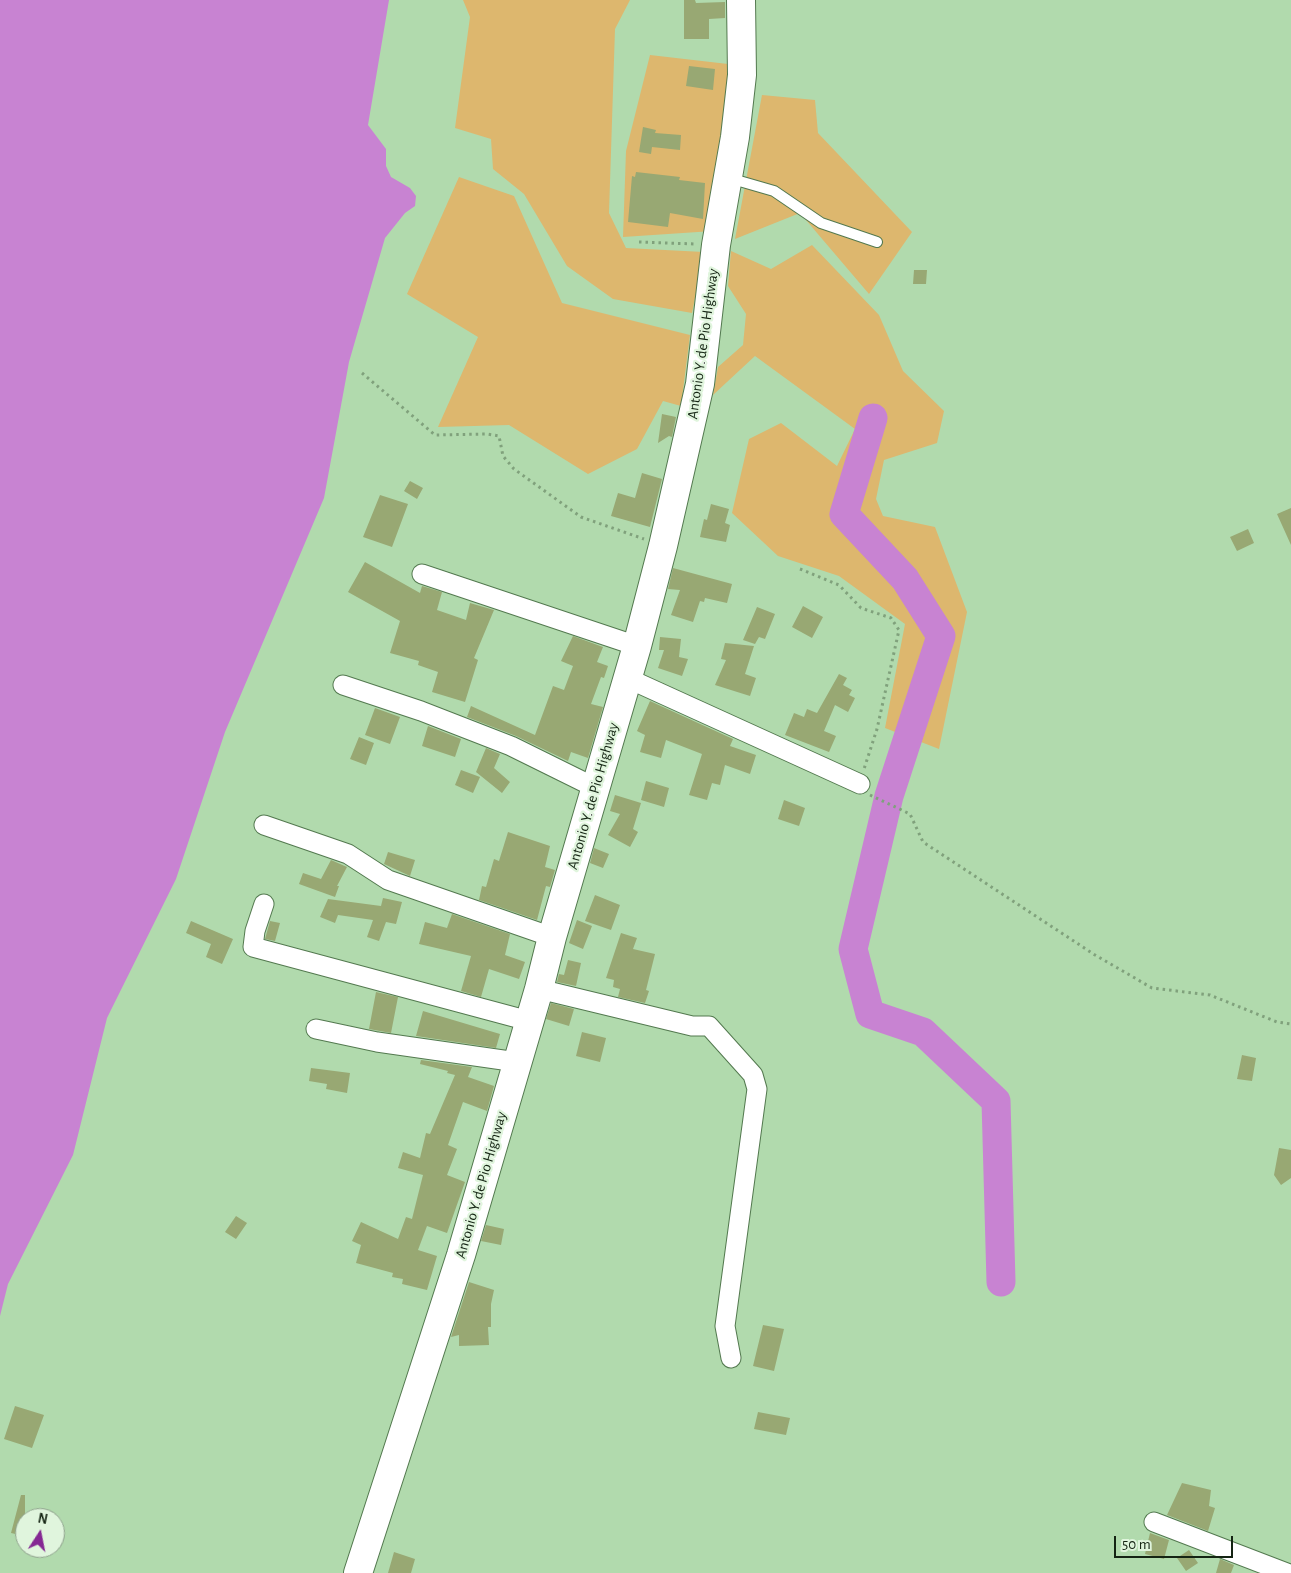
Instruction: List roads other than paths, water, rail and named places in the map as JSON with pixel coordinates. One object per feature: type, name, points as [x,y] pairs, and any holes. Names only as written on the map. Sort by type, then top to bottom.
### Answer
[{"type":"highway","name":"Antonio Y. de Pio Highway","points":[[358,1573],[461,1255],[539,989],[664,546],[700,384],[716,245],[729,178],[742,75],[741,0]]},
{"type":"street","points":[[422,574],[637,646]]},
{"type":"street","points":[[627,678],[863,789]]},
{"type":"street","points":[[343,685],[422,711],[510,746],[596,788]]},
{"type":"street","points":[[264,825],[348,854],[388,880],[552,938]]},
{"type":"street","points":[[264,904],[253,947],[529,1021]]},
{"type":"street","points":[[539,989],[692,1026],[709,1026],[752,1075],[757,1089],[725,1326],[731,1358]]},
{"type":"street","points":[[316,1029],[377,1042],[517,1062]]},
{"type":"street","points":[[1154,1522],[1287,1573]]},
{"type":"lane","points":[[729,178],[774,191],[821,223],[877,242]]},
{"type":"waterway","points":[[873,418],[844,514],[905,579],[941,636],[889,796],[853,949],[870,1014],[923,1032],[996,1101],[1001,1282]]}]
